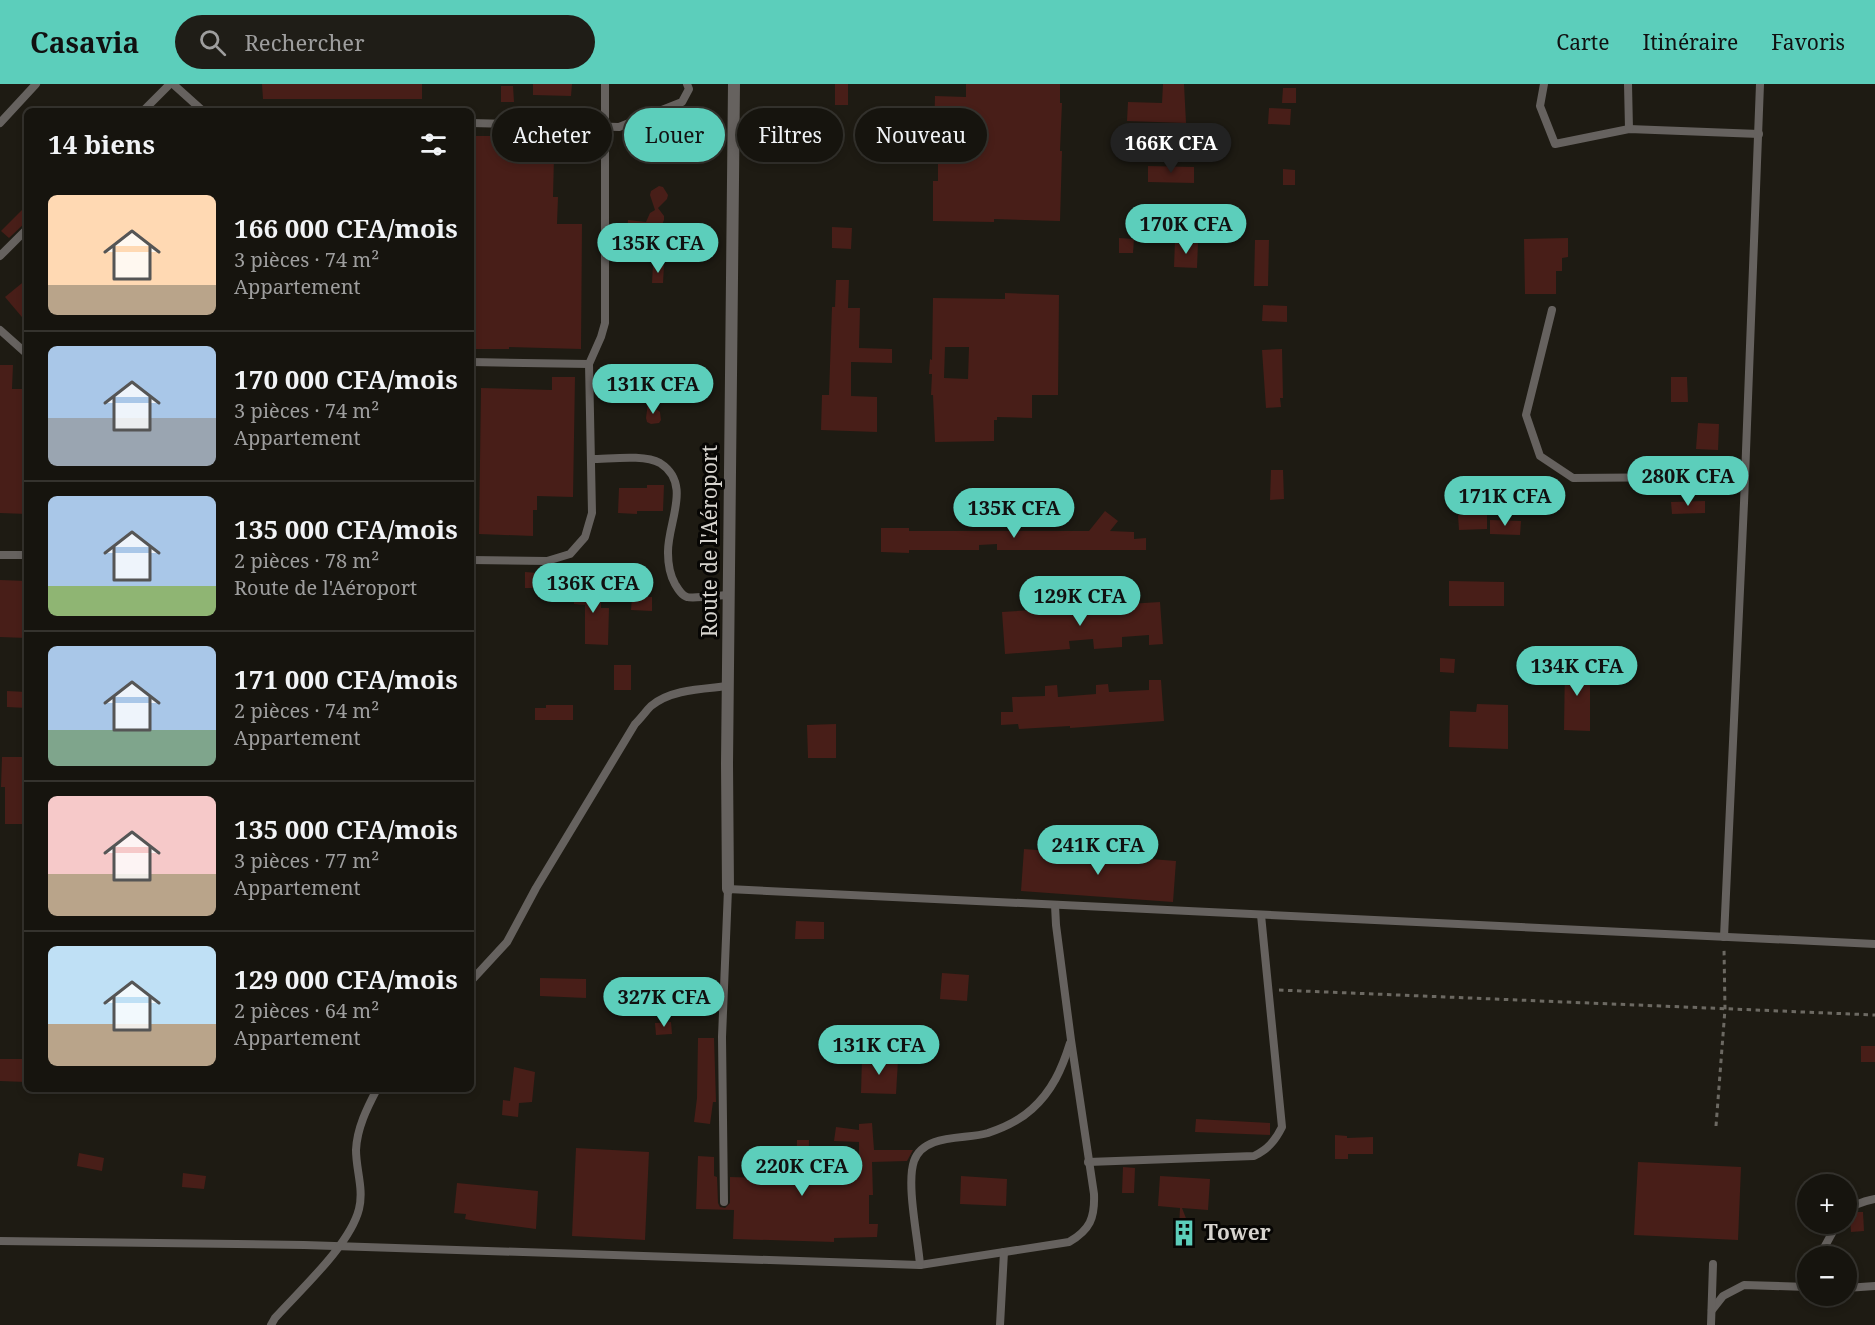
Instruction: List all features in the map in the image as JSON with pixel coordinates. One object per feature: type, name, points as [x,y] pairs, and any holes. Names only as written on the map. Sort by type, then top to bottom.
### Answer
[{"type":"street","name":"Route de l'Aéroport","points":[[728,889],[734,84]]},
{"type":"lane","points":[[0,123],[36,84]]},
{"type":"lane","points":[[146,108],[172,84],[200,108]]},
{"type":"lane","points":[[604,108],[605,84]]},
{"type":"lane","points":[[612,127],[619,127],[681,102],[689,89],[687,84]]},
{"type":"lane","points":[[1544,84],[1540,106],[1555,144],[1629,129],[1759,134]]},
{"type":"lane","points":[[1628,84],[1629,129]]},
{"type":"lane","points":[[1724,937],[1760,84]]},
{"type":"lane","points":[[474,123],[492,124]]},
{"type":"lane","points":[[474,560],[547,561],[570,554],[585,537],[592,513],[589,364],[605,323],[606,162]]},
{"type":"lane","points":[[0,256],[24,232]]},
{"type":"lane","points":[[1552,310],[1526,415],[1540,456],[1573,478],[1695,477],[1744,480]]},
{"type":"lane","points":[[0,330],[24,351]]},
{"type":"lane","points":[[474,362],[589,364]]},
{"type":"lane","points":[[591,459],[646,458],[659,463],[669,471],[676,481],[678,495],[668,552],[675,584],[687,597],[729,595]]},
{"type":"lane","points":[[0,555],[24,555]]},
{"type":"lane","points":[[474,978],[507,942],[536,888],[635,724],[653,705],[669,696],[693,690],[728,686]]},
{"type":"lane","points":[[724,1202],[722,1037],[728,889],[1875,944]]},
{"type":"lane","points":[[0,1241],[341,1246],[920,1265],[1069,1242],[1082,1235],[1094,1211],[1055,905]]},
{"type":"lane","points":[[1088,1162],[1254,1156],[1266,1150],[1275,1140],[1282,1127],[1261,915]]},
{"type":"lane","points":[[920,1265],[912,1181],[915,1158],[925,1147],[933,1143],[986,1134],[1007,1126],[1030,1111],[1047,1094],[1061,1072],[1071,1040]]},
{"type":"lane","points":[[271,1325],[341,1246],[359,1210],[361,1191],[356,1149],[364,1113],[375,1092]]},
{"type":"lane","points":[[1857,1204],[1875,1198]]},
{"type":"lane","points":[[1000,1325],[1004,1252]]},
{"type":"lane","points":[[1711,1325],[1713,1263]]},
{"type":"lane","points":[[1712,1310],[1723,1296],[1744,1285],[1797,1287]]},
{"type":"lane","points":[[1857,1287],[1875,1286]]},
{"type":"path","points":[[1716,1126],[1725,1009],[1724,937]]},
{"type":"path","points":[[1269,989],[1875,1015]]},
{"type":"building","points":[[262,84],[422,84],[422,99],[263,99]]},
{"type":"building","points":[[533,84],[572,84],[571,96],[533,95]]},
{"type":"building","points":[[835,84],[848,84],[848,105],[835,105]]},
{"type":"building","points":[[966,84],[1060,84],[1060,103],[1062,103],[1060,151],[1062,151],[1060,221],[994,219],[994,222],[933,221],[933,181],[938,181],[938,162],[987,162],[987,108],[935,108],[935,96],[966,97]]},
{"type":"building","points":[[1163,84],[1184,84],[1186,123],[1127,121],[1128,102],[1162,103]]},
{"type":"building","points":[[501,86],[513,86],[514,102],[501,102]]},
{"type":"building","points":[[1283,88],[1296,88],[1296,103],[1282,103]]},
{"type":"building","points":[[1269,108],[1291,109],[1290,125],[1268,124]]},
{"type":"building","points":[[474,136],[492,136],[492,162],[554,162],[553,197],[558,197],[557,224],[582,224],[581,349],[509,347],[509,349],[474,349]]},
{"type":"building","points":[[1148,166],[1194,167],[1194,183],[1148,182]]},
{"type":"building","points":[[1283,169],[1295,170],[1295,185],[1283,185]]},
{"type":"building","points":[[659,186],[663,187],[668,195],[658,208],[664,216],[659,244],[626,242],[628,220],[646,222],[650,213],[655,210],[650,195],[651,191]]},
{"type":"building","points":[[24,208],[24,224],[9,238],[1,231]]},
{"type":"building","points":[[1142,212],[1161,213],[1161,226],[1141,226]]},
{"type":"building","points":[[832,227],[852,228],[851,249],[832,248]]},
{"type":"building","points":[[1119,238],[1134,239],[1133,253],[1119,253]]},
{"type":"building","points":[[1568,238],[1568,257],[1562,258],[1562,271],[1556,271],[1556,294],[1525,294],[1524,239]]},
{"type":"building","points":[[1255,240],[1269,240],[1268,286],[1254,286]]},
{"type":"building","points":[[1175,241],[1198,242],[1197,268],[1174,267]]},
{"type":"building","points":[[653,264],[664,265],[663,283],[652,283]]},
{"type":"building","points":[[836,280],[849,280],[848,308],[860,308],[859,348],[892,349],[892,363],[851,362],[851,396],[877,397],[877,432],[821,430],[822,395],[829,395],[832,307],[835,307]]},
{"type":"building","points":[[24,281],[24,319],[5,297]]},
{"type":"building","points":[[1005,293],[1059,295],[1058,395],[1032,395],[1032,418],[997,417],[997,420],[994,420],[994,441],[935,442],[933,395],[931,395],[932,374],[929,374],[930,359],[932,360],[933,298],[1005,299]],"holes":[[[945,347],[969,347],[968,379],[944,378]]]},
{"type":"building","points":[[1263,305],[1287,306],[1287,322],[1262,321]]},
{"type":"building","points":[[1282,349],[1283,398],[1280,398],[1281,407],[1266,408],[1262,350]]},
{"type":"building","points":[[0,365],[13,365],[12,389],[24,389],[24,514],[0,513]]},
{"type":"building","points":[[552,377],[575,377],[573,497],[537,496],[537,510],[533,510],[533,536],[479,534],[481,388],[552,390]]},
{"type":"building","points":[[1671,377],[1687,377],[1688,402],[1671,402]]},
{"type":"building","points":[[648,403],[660,412],[659,423],[647,422]]},
{"type":"building","points":[[1698,423],[1719,424],[1718,450],[1696,449]]},
{"type":"building","points":[[1271,470],[1283,470],[1284,499],[1270,500]]},
{"type":"building","points":[[647,485],[664,485],[663,511],[637,511],[637,514],[618,513],[619,488],[647,488]]},
{"type":"building","points":[[1705,501],[1705,513],[1672,514],[1671,502]]},
{"type":"building","points":[[1105,511],[1118,521],[1110,531],[1134,532],[1134,539],[1146,538],[1146,550],[997,550],[997,544],[979,545],[979,550],[881,552],[881,528],[909,528],[909,531],[1089,531]]},
{"type":"building","points":[[1487,514],[1487,529],[1459,530],[1458,515]]},
{"type":"building","points":[[1490,520],[1521,521],[1520,535],[1490,534]]},
{"type":"building","points":[[525,572],[538,573],[537,588],[525,588]]},
{"type":"building","points":[[0,580],[24,581],[24,638],[0,637]]},
{"type":"building","points":[[1449,581],[1504,582],[1504,606],[1449,606]]},
{"type":"building","points":[[574,584],[601,585],[601,608],[609,608],[608,645],[585,644],[585,605],[574,604]]},
{"type":"building","points":[[632,597],[652,597],[652,611],[631,610]]},
{"type":"building","points":[[1160,602],[1163,644],[1149,645],[1149,635],[1122,637],[1122,647],[1094,649],[1093,639],[1069,641],[1070,649],[1005,654],[1002,612]]},
{"type":"building","points":[[1440,658],[1455,659],[1454,673],[1440,672]]},
{"type":"building","points":[[1565,664],[1590,664],[1590,731],[1564,730]]},
{"type":"building","points":[[614,665],[631,665],[631,690],[614,690]]},
{"type":"building","points":[[1149,680],[1161,680],[1164,721],[1070,728],[1070,726],[1019,729],[1018,724],[1001,725],[1001,712],[1013,712],[1012,697],[1045,696],[1045,686],[1057,685],[1058,697],[1096,694],[1096,685],[1108,684],[1109,692],[1149,690]]},
{"type":"building","points":[[7,691],[24,692],[24,708],[7,707]]},
{"type":"building","points":[[1477,704],[1508,705],[1508,749],[1449,747],[1450,711],[1476,712]]},
{"type":"building","points":[[546,705],[573,705],[573,720],[535,720],[535,708],[546,708]]},
{"type":"building","points":[[836,724],[836,758],[808,758],[807,725]]},
{"type":"building","points":[[2,757],[24,757],[24,824],[5,824],[5,787],[1,787]]},
{"type":"building","points":[[1024,849],[1176,861],[1173,902],[1021,891]]},
{"type":"building","points":[[796,921],[824,922],[824,939],[795,939]]},
{"type":"building","points":[[942,973],[969,975],[967,1001],[940,999]]},
{"type":"building","points":[[540,978],[586,979],[586,998],[540,996]]},
{"type":"building","points":[[671,1022],[672,1034],[656,1035],[655,1023]]},
{"type":"building","points":[[698,1038],[714,1038],[716,1102],[713,1102],[710,1124],[694,1122],[697,1098]]},
{"type":"building","points":[[1861,1046],[1875,1046],[1875,1062],[1861,1062]]},
{"type":"building","points":[[862,1058],[898,1060],[896,1094],[861,1093]]},
{"type":"building","points":[[0,1059],[24,1059],[24,1082],[0,1081]]},
{"type":"building","points":[[514,1067],[535,1072],[532,1102],[519,1103],[518,1117],[502,1115],[503,1100],[510,1101]]},
{"type":"building","points":[[1196,1119],[1270,1123],[1270,1135],[1195,1132]]},
{"type":"building","points":[[872,1123],[874,1150],[913,1150],[907,1161],[872,1162],[873,1195],[869,1195],[869,1224],[878,1224],[877,1237],[834,1238],[834,1242],[733,1239],[734,1210],[696,1209],[698,1156],[714,1157],[718,1203],[720,1207],[725,1208],[730,1203],[730,1177],[796,1179],[797,1140],[809,1140],[808,1180],[833,1180],[832,1168],[859,1168],[859,1142],[834,1141],[836,1127],[859,1130],[859,1124]]},
{"type":"building","points":[[1335,1135],[1347,1136],[1347,1138],[1373,1137],[1373,1154],[1348,1154],[1348,1159],[1335,1159]]},
{"type":"building","points":[[576,1148],[649,1152],[645,1240],[572,1236]]},
{"type":"building","points":[[79,1153],[104,1158],[102,1171],[77,1166]]},
{"type":"building","points":[[1638,1162],[1741,1167],[1738,1240],[1634,1235]]},
{"type":"building","points":[[1123,1167],[1135,1168],[1134,1193],[1122,1193]]},
{"type":"building","points":[[183,1173],[206,1176],[204,1189],[182,1187]]},
{"type":"building","points":[[961,1176],[1007,1179],[1006,1206],[960,1204]]},
{"type":"building","points":[[1160,1176],[1210,1179],[1208,1210],[1182,1208],[1191,1231],[1190,1237],[1185,1241],[1179,1240],[1176,1234],[1179,1227],[1180,1208],[1158,1206]]},
{"type":"building","points":[[457,1183],[538,1191],[536,1229],[475,1221],[465,1219],[466,1214],[454,1213]]},
{"type":"building","points":[[1857,1212],[1863,1212],[1864,1231],[1857,1232]]},
{"type":"place","name":"Tower","points":[[1184,1233]]}]
